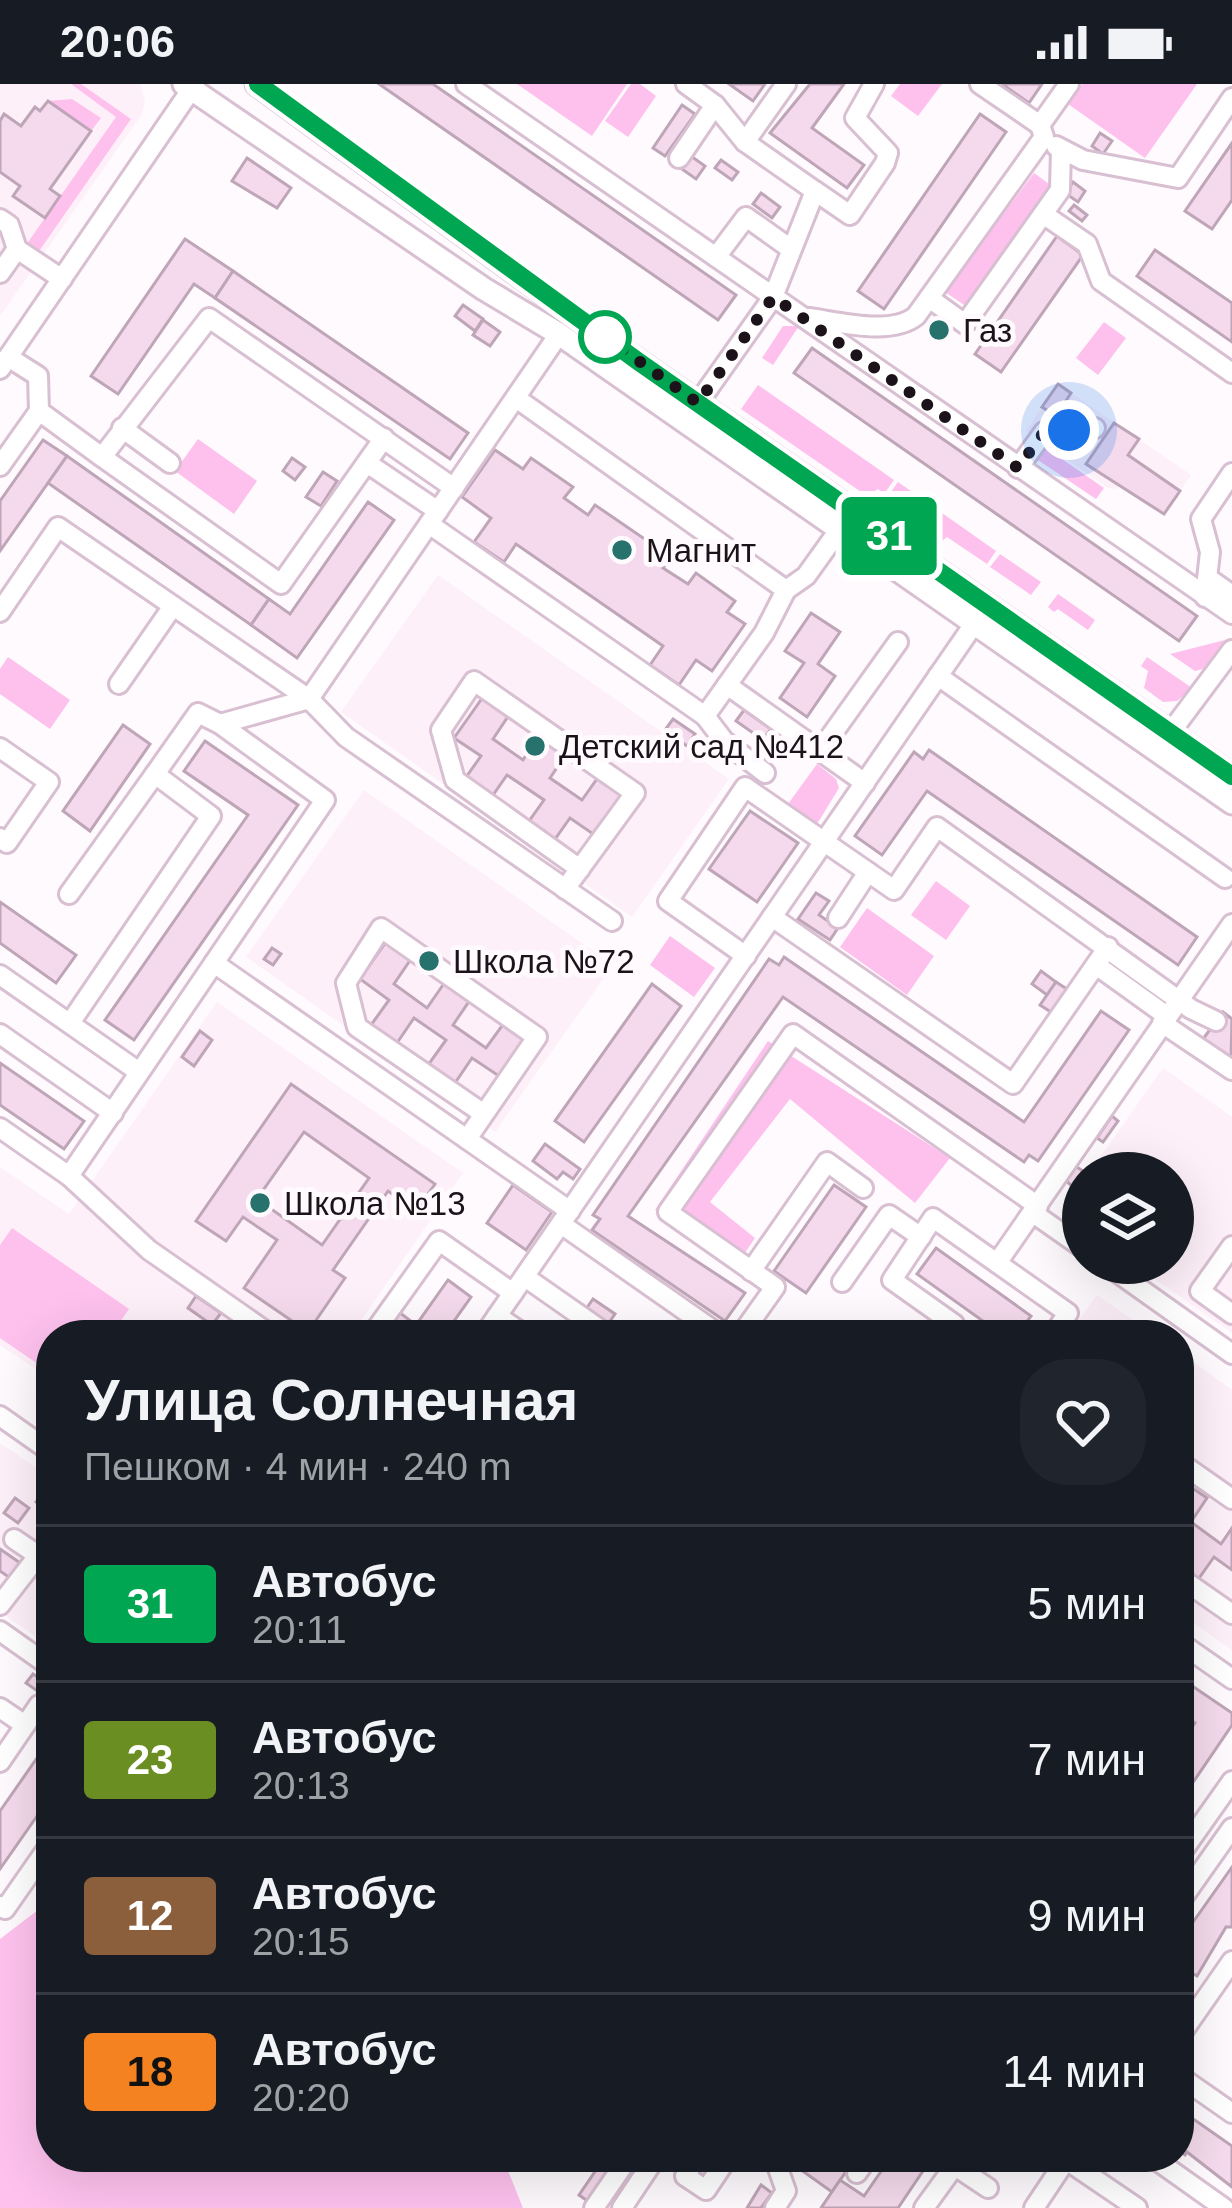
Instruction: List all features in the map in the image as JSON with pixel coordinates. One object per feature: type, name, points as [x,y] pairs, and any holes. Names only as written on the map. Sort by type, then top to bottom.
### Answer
[{"type":"main road","points":[[257,84],[512,271],[1232,776]]},
{"type":"main road","points":[[190,86],[559,334],[1232,803]]},
{"type":"main road","points":[[452,266],[478,270],[506,287],[513,284],[512,271]]},
{"type":"main road","points":[[684,422],[698,403]]},
{"type":"main road","points":[[738,459],[730,448],[739,441],[762,456],[783,462]]},
{"type":"main road","points":[[1057,682],[1052,673],[1058,668],[1166,740],[1199,753]]},
{"type":"street","points":[[466,84],[1018,468],[1207,587],[1232,595]]},
{"type":"street","points":[[686,84],[715,105],[746,142],[850,215],[888,153],[855,118],[874,84]]},
{"type":"street","points":[[746,142],[786,84]]},
{"type":"street","points":[[980,84],[1083,160],[1178,178],[1232,98]]},
{"type":"street","points":[[804,317],[904,326],[1049,137],[1069,84]]},
{"type":"street","points":[[0,466],[39,411],[38,376],[4,363],[190,86]]},
{"type":"street","points":[[679,158],[715,105]]},
{"type":"street","points":[[928,298],[965,324],[1060,190],[1049,137]]},
{"type":"street","points":[[698,403],[773,297],[815,191]]},
{"type":"street","points":[[1043,214],[1087,244],[1101,281],[1232,373]]},
{"type":"street","points":[[716,256],[746,217],[791,249]]},
{"type":"street","points":[[0,219],[9,225],[17,249],[62,279]]},
{"type":"street","points":[[0,273],[17,249]]},
{"type":"street","points":[[102,457],[209,318],[454,488]]},
{"type":"street","points":[[220,724],[308,699],[559,334]]},
{"type":"street","points":[[516,398],[785,590]]},
{"type":"street","points":[[39,411],[281,584],[384,438]]},
{"type":"street","points":[[122,428],[170,463]]},
{"type":"street","points":[[1018,468],[1044,432],[1095,428]]},
{"type":"street","points":[[367,463],[433,518],[705,716],[724,741],[765,773]]},
{"type":"street","points":[[1232,472],[1201,519],[1210,553],[1207,587],[1232,614]]},
{"type":"street","points":[[0,612],[58,527],[308,699],[346,737],[612,921]]},
{"type":"street","points":[[705,716],[764,633],[785,590],[806,576],[838,530]]},
{"type":"street","points":[[118,684],[173,606]]},
{"type":"street","points":[[494,1320],[974,624]]},
{"type":"street","points":[[820,752],[898,642]]},
{"type":"street","points":[[1170,733],[1232,650]]},
{"type":"street","points":[[938,676],[1225,878]]},
{"type":"street","points":[[566,889],[635,793],[474,681],[441,730],[455,780],[580,869]]},
{"type":"street","points":[[727,686],[865,783]]},
{"type":"street","points":[[69,894],[198,713],[326,800],[69,1176]]},
{"type":"street","points":[[0,748],[49,782],[7,843],[0,838]]},
{"type":"street","points":[[70,1024],[211,816],[154,774]]},
{"type":"street","points":[[746,956],[668,901],[745,787],[894,890],[937,827],[1108,947],[1232,1070]]},
{"type":"street","points":[[838,918],[868,872]]},
{"type":"street","points":[[772,917],[1013,1084],[1108,947]]},
{"type":"street","points":[[997,1263],[1232,924]]},
{"type":"street","points":[[466,1139],[484,1114],[537,1037],[381,928],[346,983],[358,1027],[484,1114]]},
{"type":"street","points":[[214,963],[466,1139],[700,1320]]},
{"type":"street","points":[[1096,965],[1170,1012],[1212,1027]]},
{"type":"street","points":[[0,975],[139,1072]]},
{"type":"street","points":[[0,1034],[113,1113]]},
{"type":"street","points":[[752,1320],[775,1287],[668,1212],[793,1034],[1062,1231]]},
{"type":"street","points":[[0,1128],[69,1176],[149,1250],[249,1320]]},
{"type":"street","points":[[751,1270],[827,1162],[863,1188]]},
{"type":"street","points":[[842,1282],[889,1215],[921,1237]]},
{"type":"street","points":[[947,1320],[892,1280],[933,1219],[1068,1312],[1062,1320]]},
{"type":"street","points":[[383,1320],[440,1241],[581,1320]]},
{"type":"street","points":[[1232,1246],[1200,1291],[1232,1314]]},
{"type":"street","points":[[1134,1284],[1184,1320]]},
{"type":"street","points":[[497,1316],[503,1320]]},
{"type":"street","points":[[1194,1327],[1232,1354]]},
{"type":"street","points":[[0,1416],[36,1441]]},
{"type":"street","points":[[1194,1472],[1232,1499]]},
{"type":"street","points":[[14,1539],[36,1554]]},
{"type":"street","points":[[2,1597],[36,1559]]},
{"type":"street","points":[[1194,1587],[1232,1614]]},
{"type":"street","points":[[0,1631],[36,1656]]},
{"type":"street","points":[[1194,1652],[1232,1679]]},
{"type":"street","points":[[0,1708],[25,1725]]},
{"type":"street","points":[[0,1762],[36,1709]]},
{"type":"street","points":[[1194,1825],[1232,1781]]},
{"type":"street","points":[[1194,1881],[1232,1828]]},
{"type":"street","points":[[1194,1841],[1213,1854]]},
{"type":"street","points":[[0,1906],[5,1909],[36,1865]]},
{"type":"street","points":[[1194,2015],[1232,1961]]},
{"type":"street","points":[[1194,2086],[1232,2113]]},
{"type":"street","points":[[594,2208],[619,2172]]},
{"type":"street","points":[[622,2208],[646,2172]]},
{"type":"street","points":[[689,2172],[686,2176],[706,2190],[718,2172]]},
{"type":"street","points":[[776,2208],[786,2191],[779,2172]]},
{"type":"street","points":[[925,2208],[950,2172]]},
{"type":"street","points":[[970,2172],[988,2188]]},
{"type":"street","points":[[1034,2208],[1056,2172]]},
{"type":"street","points":[[1084,2172],[1137,2208]]},
{"type":"street","points":[[1173,2172],[1224,2208]]},
{"type":"shaded area","points":[[0,84],[140,84],[145,100],[142,114],[0,316]]},
{"type":"shaded area","points":[[71,84],[81,84],[131,119],[37,254],[26,245],[116,117]]},
{"type":"shaded area","points":[[517,84],[627,84],[592,136]]},
{"type":"shaded area","points":[[631,84],[640,84],[656,96],[628,137],[605,121]]},
{"type":"shaded area","points":[[900,84],[942,84],[918,116],[891,96]]},
{"type":"shaded area","points":[[1082,84],[1197,84],[1145,158],[1068,104]]},
{"type":"shaded area","points":[[72,99],[101,118],[91,131],[48,101]]},
{"type":"shaded area","points":[[1034,173],[1056,189],[970,309],[945,292]]},
{"type":"shaded area","points":[[1104,322],[1126,338],[1098,375],[1076,358]]},
{"type":"shaded area","points":[[783,326],[799,326],[773,365],[762,358]]},
{"type":"shaded area","points":[[1058,384],[1191,475],[1164,514],[1120,484],[1108,488],[1026,431]]},
{"type":"shaded area","points":[[758,385],[894,480],[884,494],[878,489],[867,496],[741,409]]},
{"type":"shaded area","points":[[198,439],[257,481],[234,514],[175,471]]},
{"type":"shaded area","points":[[1043,446],[1104,488],[1096,499],[1035,458]]},
{"type":"shaded area","points":[[898,482],[996,551],[987,564],[947,537],[937,545],[913,529],[919,517],[888,496]]},
{"type":"shaded area","points":[[1000,554],[1041,582],[1031,595],[990,567]]},
{"type":"shaded area","name":"Детский сад №412","points":[[438,575],[729,779],[632,917],[341,712]]},
{"type":"shaded area","points":[[1058,594],[1095,620],[1088,630],[1048,607]]},
{"type":"shaded area","points":[[1225,640],[1203,669],[1195,671],[1170,654]]},
{"type":"shaded area","points":[[8,657],[70,700],[50,729],[0,694],[0,669]]},
{"type":"shaded area","points":[[1147,657],[1192,688],[1177,701],[1163,702],[1144,688],[1148,671],[1141,666]]},
{"type":"shaded area","points":[[817,764],[836,779],[839,788],[817,824],[788,804]]},
{"type":"shaded area","name":"Школа №72","points":[[364,790],[613,965],[495,1132],[246,957]]},
{"type":"shaded area","points":[[936,881],[970,906],[946,940],[911,915]]},
{"type":"shaded area","points":[[867,908],[934,956],[907,995],[840,947]]},
{"type":"shaded area","points":[[670,936],[715,968],[694,997],[650,965]]},
{"type":"shaded area","name":"Школа №13","points":[[217,1002],[463,1173],[361,1320],[36,1320],[36,1370],[0,1345],[0,1167],[69,1214]]},
{"type":"shaded area","points":[[768,1041],[950,1158],[915,1203],[790,1099],[710,1202],[755,1238],[734,1269],[655,1210]]},
{"type":"shaded area","points":[[1163,1068],[1232,1117],[1232,1333],[1162,1284],[1194,1284],[1194,1152],[1104,1152]]},
{"type":"shaded area","points":[[12,1228],[129,1309],[121,1320],[36,1320],[36,1363],[0,1338],[0,1245]]},
{"type":"shaded area","points":[[1097,1295],[1133,1320],[1079,1320]]},
{"type":"shaded area","points":[[1194,1363],[1232,1390],[1232,1650],[1194,1623]]},
{"type":"shaded area","points":[[0,1443],[36,1468],[36,1636],[0,1612]]},
{"type":"shaded area","points":[[36,1911],[36,2172],[509,2172],[523,2208],[0,2208],[0,1939]]},
{"type":"building","points":[[379,84],[433,84],[736,295],[718,320]]},
{"type":"building","points":[[729,84],[765,84],[753,101]]},
{"type":"building","points":[[810,84],[844,84],[812,128],[864,165],[847,188],[770,133]]},
{"type":"building","points":[[1002,84],[1042,84],[1029,103]]},
{"type":"building","points":[[48,101],[91,131],[50,189],[60,196],[45,218],[13,196],[20,186],[0,172],[0,121],[4,114],[21,126],[35,107],[40,111]]},
{"type":"building","points":[[682,105],[695,114],[665,156],[653,148]]},
{"type":"building","points":[[980,114],[1006,132],[884,309],[858,291]]},
{"type":"building","points":[[1100,133],[1112,141],[1103,154],[1092,146]]},
{"type":"building","points":[[1232,143],[1232,200],[1212,229],[1185,211]]},
{"type":"building","points":[[688,154],[705,166],[696,179],[679,167]]},
{"type":"building","points":[[247,158],[291,188],[277,208],[232,181]]},
{"type":"building","points":[[721,160],[738,172],[732,180],[715,168]]},
{"type":"building","points":[[1073,182],[1085,191],[1078,202],[1065,193]]},
{"type":"building","points":[[761,193],[780,207],[772,218],[753,204]]},
{"type":"building","points":[[1074,205],[1087,215],[1082,221],[1069,211]]},
{"type":"building","points":[[1057,236],[1083,255],[1001,372],[975,354]]},
{"type":"building","points":[[185,239],[233,271],[215,298],[194,284],[118,394],[91,376]]},
{"type":"building","points":[[1155,250],[1232,303],[1232,342],[1137,276]]},
{"type":"building","points":[[233,271],[468,433],[450,459],[215,298]]},
{"type":"building","points":[[463,305],[483,319],[475,331],[455,316]]},
{"type":"building","points":[[483,320],[500,332],[490,346],[473,335]]},
{"type":"building","name":"Газ","points":[[940,320],[948,325],[939,340],[931,334]]},
{"type":"building","points":[[812,348],[1197,616],[1179,641],[794,373]]},
{"type":"building","points":[[1058,384],[1071,393],[1056,416],[1042,407]]},
{"type":"building","points":[[1114,423],[1139,439],[1128,455],[1180,491],[1164,514],[1086,464]]},
{"type":"building","points":[[43,440],[67,456],[0,551],[0,501]]},
{"type":"building","points":[[495,450],[523,469],[531,458],[573,487],[564,498],[588,515],[595,505],[671,557],[663,568],[688,584],[696,573],[735,601],[727,612],[745,624],[712,671],[696,660],[679,685],[650,665],[663,646],[516,544],[504,562],[474,542],[491,518],[462,497]]},
{"type":"building","points":[[67,456],[269,599],[251,625],[48,483]]},
{"type":"building","points":[[292,458],[305,467],[295,480],[283,471]]},
{"type":"building","points":[[323,472],[337,481],[321,506],[306,497]]},
{"type":"building","points":[[368,502],[394,520],[297,658],[251,625],[269,599],[290,614]]},
{"type":"building","points":[[811,613],[840,632],[818,664],[835,676],[807,717],[780,698],[804,663],[785,651]]},
{"type":"building","points":[[483,697],[509,715],[493,739],[523,760],[540,734],[567,753],[550,778],[582,800],[599,776],[625,794],[596,836],[570,818],[553,842],[527,824],[544,800],[507,775],[491,798],[464,780],[481,756],[454,738]]},
{"type":"building","points":[[744,710],[771,729],[763,740],[736,721]]},
{"type":"building","points":[[673,719],[695,734],[687,746],[665,730]]},
{"type":"building","points":[[123,725],[150,744],[90,831],[63,811]]},
{"type":"building","points":[[205,741],[298,805],[134,1040],[105,1020],[248,815],[184,771]]},
{"type":"building","points":[[929,750],[1197,937],[1178,965],[927,791],[882,855],[855,836],[914,752],[923,759]]},
{"type":"building","points":[[750,811],[798,843],[757,902],[709,869]]},
{"type":"building","points":[[816,893],[829,901],[819,915],[838,928],[830,940],[798,919]]},
{"type":"building","points":[[0,902],[76,955],[56,983],[0,943]]},
{"type":"building","points":[[386,942],[411,959],[394,984],[427,1008],[445,982],[470,1000],[453,1025],[486,1048],[504,1023],[528,1040],[502,1078],[472,1058],[455,1083],[428,1065],[446,1040],[414,1018],[397,1043],[371,1025],[389,1000],[360,979]]},
{"type":"building","points":[[272,948],[281,954],[273,965],[264,959]]},
{"type":"building","points":[[784,957],[1024,1122],[1101,1011],[1129,1030],[1038,1161],[1029,1155],[1024,1162],[783,997],[628,1216],[745,1293],[724,1320],[592,1230],[600,1219],[593,1215],[769,959],[779,965]]},
{"type":"building","points":[[1041,971],[1056,982],[1047,995],[1032,984]]},
{"type":"building","points":[[1056,982],[1070,991],[1054,1014],[1040,1005]]},
{"type":"building","points":[[652,984],[681,1006],[584,1142],[555,1121]]},
{"type":"building","points":[[1223,1012],[1232,1019],[1231,1059],[1203,1039]]},
{"type":"building","points":[[200,1031],[212,1040],[194,1066],[182,1057]]},
{"type":"building","points":[[0,1063],[84,1121],[64,1149],[0,1105]]},
{"type":"building","points":[[291,1084],[435,1184],[416,1211],[388,1191],[333,1270],[345,1278],[316,1320],[291,1320],[244,1288],[277,1240],[243,1217],[226,1241],[196,1221]],"holes":[[[304,1132],[369,1178],[322,1245],[257,1199]]]},
{"type":"building","points":[[1112,1116],[1118,1121],[1103,1142],[1097,1138]]},
{"type":"building","points":[[545,1144],[580,1169],[573,1179],[563,1172],[557,1179],[533,1161]]},
{"type":"building","points":[[513,1185],[552,1212],[526,1250],[487,1223]]},
{"type":"building","points":[[834,1185],[866,1207],[806,1293],[774,1271]]},
{"type":"building","points":[[936,1248],[1031,1316],[1028,1320],[982,1320],[917,1274]]},
{"type":"building","points":[[448,1280],[471,1297],[455,1320],[420,1320]]},
{"type":"building","points":[[196,1296],[221,1313],[216,1320],[205,1320],[188,1308]]},
{"type":"building","points":[[593,1299],[615,1314],[611,1320],[602,1320],[586,1309]]},
{"type":"building","points":[[1194,1489],[1207,1498],[1194,1518]]},
{"type":"building","points":[[15,1498],[29,1508],[18,1523],[4,1513]]},
{"type":"building","points":[[1194,1524],[1221,1544],[1232,1528],[1232,1570],[1214,1557],[1197,1581]]},
{"type":"building","points":[[0,1549],[23,1565],[13,1580],[0,1571]]},
{"type":"building","points":[[36,1676],[36,1690],[26,1683]]},
{"type":"building","points":[[1194,1687],[1232,1713],[1232,1725],[1194,1781],[1194,1724]]},
{"type":"building","points":[[36,1759],[36,1817],[0,1869],[0,1811]]},
{"type":"building","points":[[1232,1867],[1232,1927],[1226,1927],[1197,1976],[1194,1921]]},
{"type":"building","points":[[1194,2119],[1232,2146],[1232,2187],[1194,2157]]},
{"type":"building","points":[[595,2172],[610,2172],[589,2202],[579,2195]]},
{"type":"building","points":[[804,2172],[846,2172],[832,2192]]},
{"type":"building","points":[[881,2172],[922,2172],[898,2208],[821,2208],[840,2180],[864,2196]]},
{"type":"building","points":[[761,2185],[772,2193],[761,2208],[747,2208]]},
{"type":"bus line","name":"31","points":[[258,84],[639,362],[1232,776]]},
{"type":"place","name":"Газ","points":[[939,330]]},
{"type":"place","name":"Магнит","points":[[622,550]]},
{"type":"place","name":"Детский сад №412","points":[[535,746]]},
{"type":"place","name":"Школа №72","points":[[429,961]]},
{"type":"place","name":"Школа №13","points":[[260,1203]]},
{"type":"route","points":[[605,337],[698,403],[773,297],[1018,468],[1044,432],[1069,430]]}]
